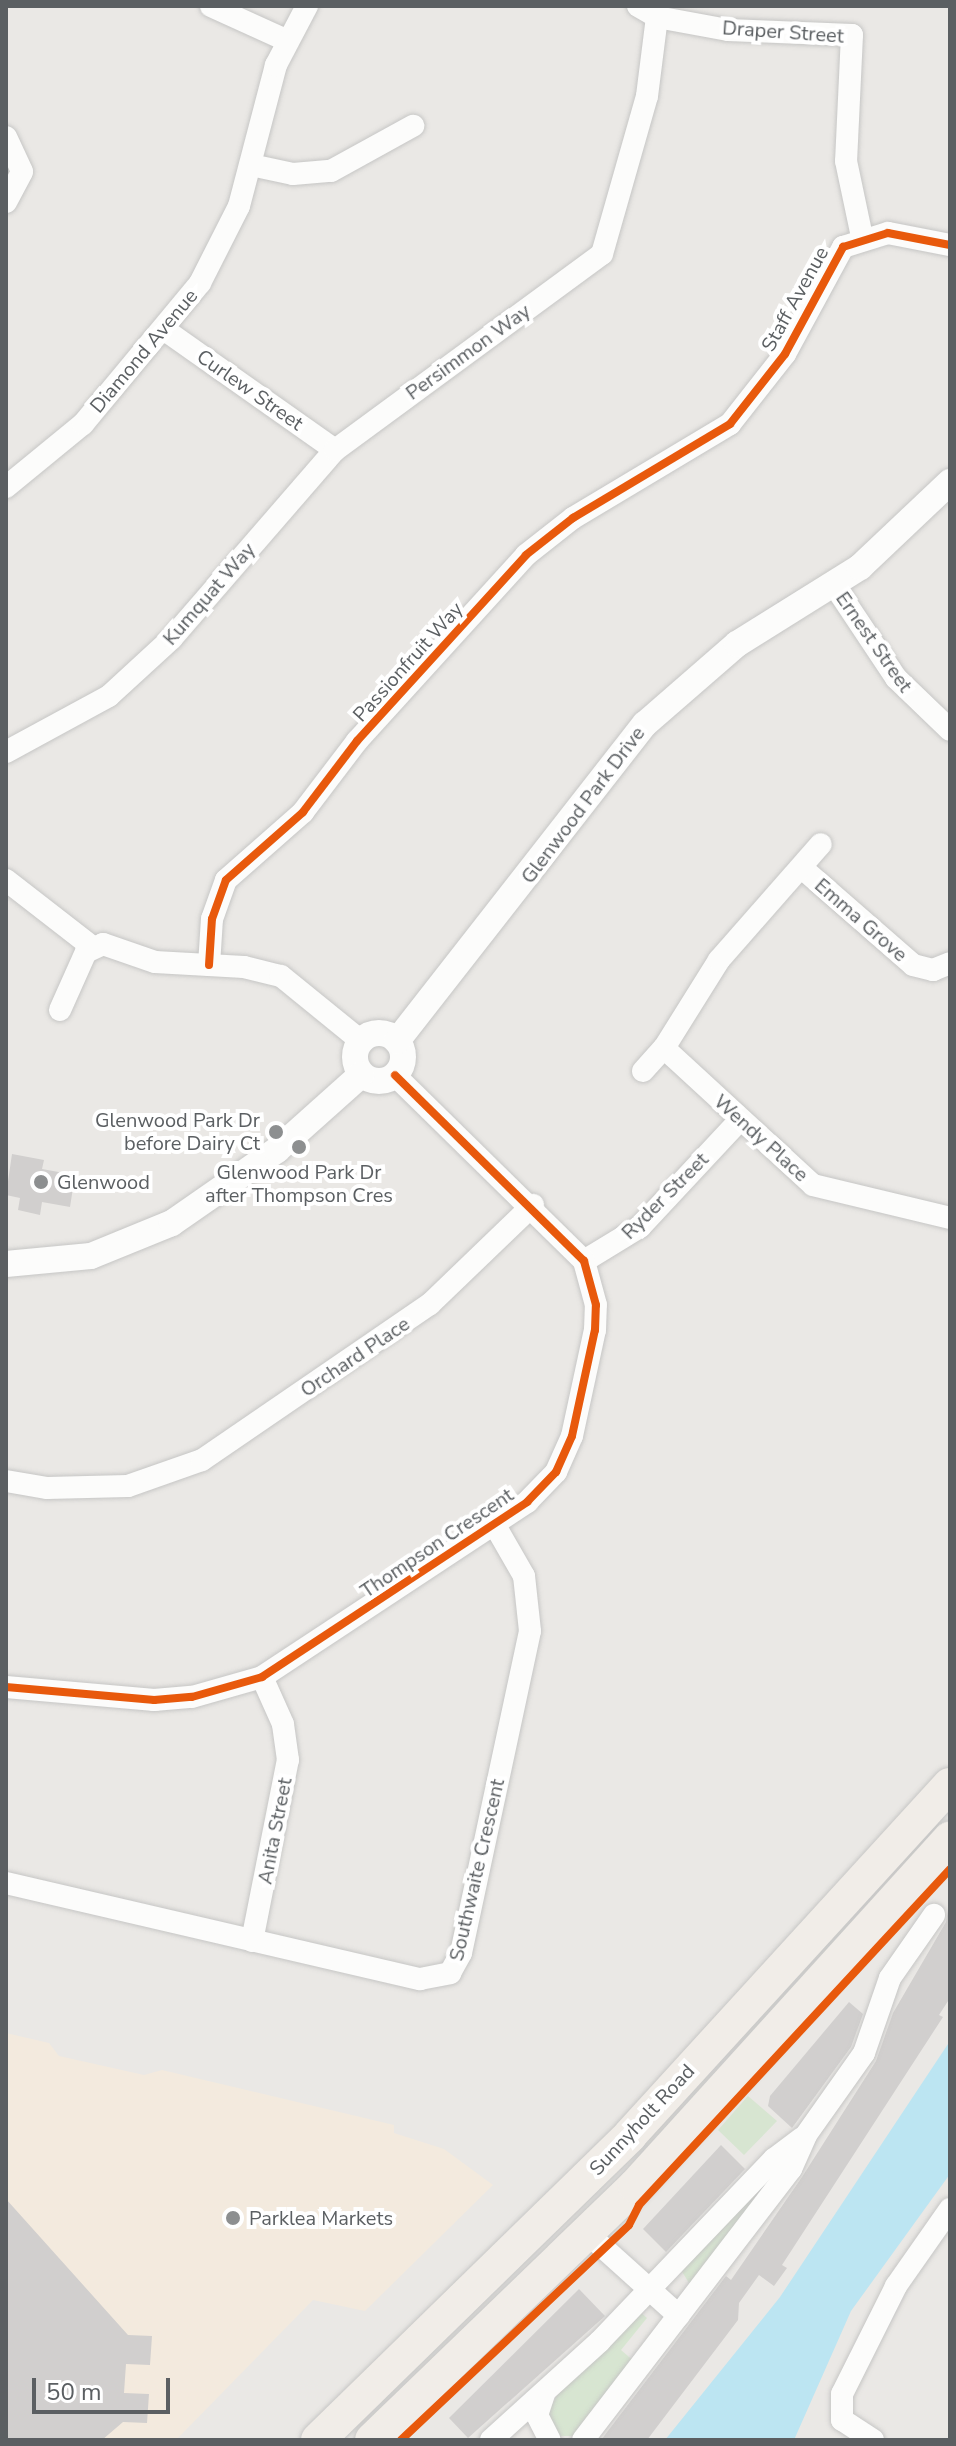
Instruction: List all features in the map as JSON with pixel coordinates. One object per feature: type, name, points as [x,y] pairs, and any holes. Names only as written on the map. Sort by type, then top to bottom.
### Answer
[{"type":"main road","name":"Sunnyholt Road","points":[[318,2440],[630,2135],[950,1785]]},
{"type":"main road","name":"Sunnyholt Road","points":[[372,2440],[588,2234],[950,1838]]},
{"type":"street","points":[[211,6],[286,40]]},
{"type":"street","name":"Diamond Avenue","points":[[6,487],[83,424],[165,330],[218,252],[251,165],[286,40],[307,6]]},
{"type":"street","name":"Draper Street","points":[[647,12],[728,30],[852,35],[846,161],[862,237]]},
{"type":"street","name":"Persimmon Way","points":[[335,450],[602,254],[647,96],[647,12]]},
{"type":"street","points":[[251,165],[293,174],[331,171],[413,126]]},
{"type":"street","points":[[6,137],[29,179],[6,202]]},
{"type":"street","points":[[862,237],[888,233],[950,245]]},
{"type":"street","name":"Staff Avenue","points":[[573,518],[730,424],[785,354],[829,263],[862,237]]},
{"type":"street","name":"Curlew Street","points":[[165,330],[335,450]]},
{"type":"street","name":"Kumquat Way","points":[[6,752],[68,722],[109,696],[172,638],[335,450]]},
{"type":"street","name":"Glenwood Park Drive","points":[[397,1041],[645,724],[737,644],[834,585],[912,522],[950,482]]},
{"type":"street","name":"Passionfruit Way","points":[[209,965],[212,919],[226,880],[311,802],[516,566],[573,518]]},
{"type":"street","name":"Ernest Street","points":[[834,585],[896,678],[950,730]]},
{"type":"street","name":"Emma Grove","points":[[821,844],[802,868],[913,965],[933,970],[950,963]]},
{"type":"street","points":[[643,1071],[664,1048],[719,960],[802,868]]},
{"type":"street","points":[[6,880],[91,946],[155,962],[209,965],[281,976],[361,1041]]},
{"type":"street","points":[[60,1010],[91,946]]},
{"type":"street","points":[[378,1033],[397,1041],[404,1058],[395,1075],[376,1082],[361,1075],[354,1060],[361,1041],[378,1033]]},
{"type":"street","name":"Wendy Place","points":[[664,1048],[739,1121],[823,1190],[950,1218]]},
{"type":"street","points":[[6,1264],[91,1256],[172,1223],[277,1150],[361,1075]]},
{"type":"street","points":[[395,1075],[533,1205],[584,1261]]},
{"type":"street","name":"Ryder Street","points":[[584,1261],[640,1227],[739,1121]]},
{"type":"street","name":"Orchard Place","points":[[6,1481],[67,1488],[128,1486],[202,1460],[400,1327],[533,1205]]},
{"type":"street","name":"Thompson Crescent","points":[[6,1687],[154,1700],[212,1693],[262,1677],[538,1494],[569,1448],[596,1316],[584,1261]]},
{"type":"street","name":"Southwaite Crescent","points":[[6,1883],[426,1980],[454,1968],[530,1623],[524,1576],[493,1522]]},
{"type":"street","name":"Anita Street","points":[[252,1941],[288,1760],[283,1724],[262,1677]]},
{"type":"street","points":[[583,2440],[791,2169],[806,2135],[864,2053],[890,1978],[934,1915]]},
{"type":"street","points":[[491,2440],[545,2393],[648,2292],[774,2159],[806,2135]]},
{"type":"street","points":[[873,2440],[842,2420],[842,2394],[885,2305],[950,2209]]},
{"type":"street","points":[[588,2234],[648,2292],[679,2316]]},
{"type":"street","points":[[545,2393],[537,2415],[550,2440]]},
{"type":"shaded area","name":"Parklea Markets","points":[[6,2033],[49,2043],[59,2056],[144,2075],[162,2070],[394,2125],[394,2133],[444,2149],[493,2185],[365,2311],[313,2300],[176,2440],[6,2440]]},
{"type":"green space","points":[[748,2096],[777,2121],[744,2155],[718,2130]]},
{"type":"green space","points":[[758,2192],[763,2195],[696,2284],[689,2283],[681,2270]]},
{"type":"green space","points":[[639,2311],[647,2318],[621,2350],[636,2363],[578,2436],[560,2436],[547,2414],[558,2393]]},
{"type":"water","points":[[950,2041],[950,2174],[851,2311],[794,2440],[665,2440],[780,2297]]},
{"type":"building","name":"Glenwood","points":[[12,1154],[44,1160],[42,1169],[75,1175],[70,1207],[42,1202],[40,1215],[18,1210],[20,1198],[6,1195]]},
{"type":"building","points":[[950,1897],[950,1998],[939,2015],[943,2017],[782,2265],[787,2268],[774,2286],[759,2275],[739,2303],[738,2320],[647,2440],[601,2440],[726,2276],[731,2280],[802,2177],[876,2061],[893,2013],[946,1922]]},
{"type":"building","points":[[849,2002],[863,2014],[851,2047],[792,2128],[768,2106],[770,2096]]},
{"type":"building","points":[[721,2145],[745,2169],[666,2252],[643,2229]]},
{"type":"building","points":[[6,2199],[128,2335],[152,2336],[150,2365],[126,2364],[124,2393],[149,2394],[147,2423],[123,2422],[102,2440],[6,2440]]},
{"type":"building","points":[[579,2289],[605,2316],[468,2438],[449,2418]]},
{"type":"cycle path","points":[[209,965],[212,919],[226,880],[303,812],[357,741],[526,555],[573,518],[730,424],[785,354],[843,247],[888,233],[950,245]]},
{"type":"cycle path","points":[[6,1687],[154,1700],[192,1697],[262,1677],[527,1502],[556,1472],[572,1436],[595,1330],[596,1305],[584,1261],[395,1075]]},
{"type":"cycle path","points":[[401,2440],[629,2225],[639,2205],[950,1869]]},
{"type":"place","name":"Glenwood Park Dr before Dairy Ct","points":[[276,1132]]},
{"type":"place","name":"Glenwood Park Dr after Thompson Cres","points":[[299,1147]]},
{"type":"place","name":"Glenwood","points":[[41,1182]]},
{"type":"place","name":"Parklea Markets","points":[[233,2218]]}]
